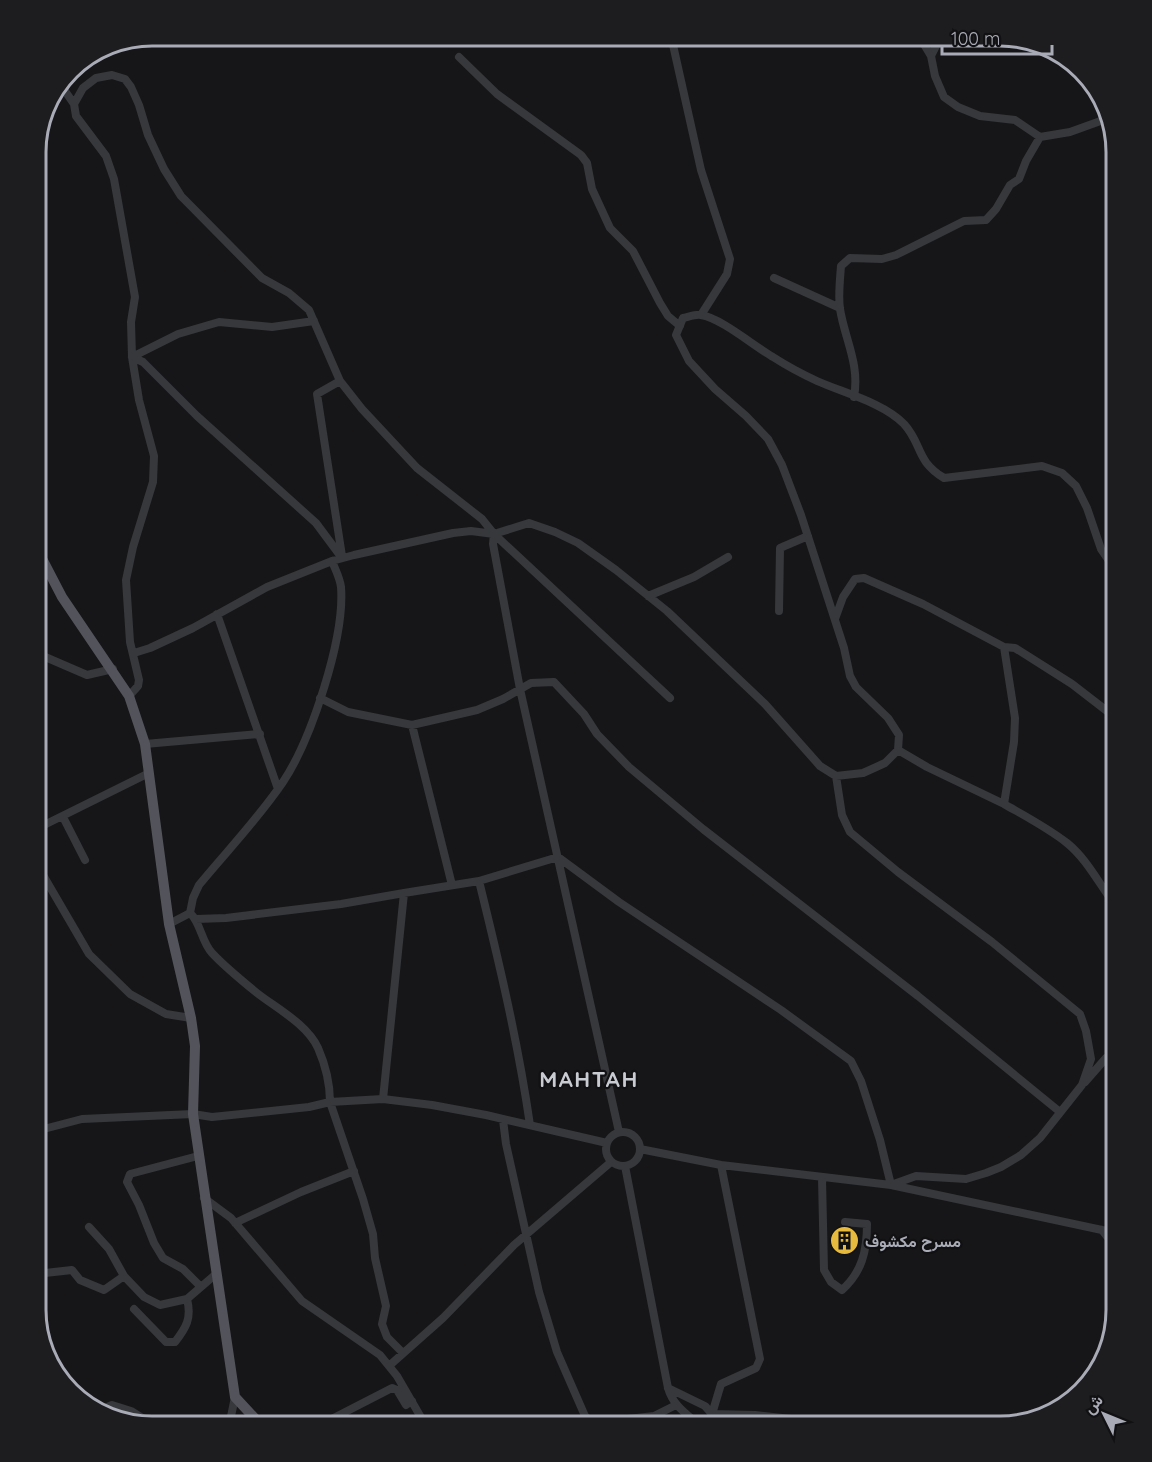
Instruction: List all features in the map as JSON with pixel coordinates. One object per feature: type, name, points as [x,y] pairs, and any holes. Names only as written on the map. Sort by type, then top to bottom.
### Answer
[{"type":"main road","points":[[47,567],[62,597],[129,696],[146,744],[169,924],[191,1018],[195,1046],[193,1114],[235,1397],[253,1416]]},
{"type":"street","points":[[673,47],[701,170],[730,259],[727,274],[701,315]]},
{"type":"street","points":[[926,47],[931,56],[935,76],[944,97],[958,107],[980,116],[1015,120],[1040,137],[1070,132],[1100,121]]},
{"type":"street","points":[[931,56],[936,47]]},
{"type":"street","points":[[459,57],[497,94],[581,155],[587,163],[592,189],[610,228],[633,251],[668,316],[680,326]]},
{"type":"street","points":[[129,696],[140,680],[130,642],[126,580],[133,547],[153,482],[154,456],[139,400],[132,357],[131,322],[135,297],[114,179],[106,156],[76,116],[75,104],[83,88],[96,78],[112,75],[125,79],[131,87],[148,135],[164,169],[181,196],[262,278],[289,293],[309,310],[340,381],[417,468],[482,519],[494,534],[670,698]]},
{"type":"street","points":[[66,92],[75,104]]},
{"type":"street","points":[[854,397],[857,380],[840,308],[841,266],[850,258],[882,259],[889,257],[919,245],[964,221],[986,220],[996,209],[1010,185],[1019,178],[1040,137]]},
{"type":"street","points":[[774,278],[840,308]]},
{"type":"street","points":[[134,653],[193,628],[267,587],[332,561],[453,533],[471,531],[494,534],[529,523],[578,543],[667,611],[765,704],[820,766],[836,776],[863,773],[885,763],[898,750],[899,735],[888,718],[856,687],[850,676],[835,619],[782,465],[768,439],[689,361],[676,335],[683,318],[701,315],[726,326],[772,357],[806,375],[884,409],[904,424],[922,459],[932,471],[944,478],[1042,466],[1062,473],[1076,486],[1088,508],[1101,549],[1106,556]]},
{"type":"street","points":[[132,357],[178,334],[219,322],[272,327],[314,321]]},
{"type":"street","points":[[132,357],[143,362],[197,416],[316,523],[342,558]]},
{"type":"street","points":[[340,381],[317,394],[342,558]]},
{"type":"street","points":[[494,534],[493,544],[520,689],[619,1132]]},
{"type":"street","points":[[779,611],[780,548],[808,536]]},
{"type":"street","points":[[648,596],[694,576],[728,557]]},
{"type":"street","points":[[332,561],[340,585],[341,605],[330,668],[300,754],[278,789],[200,885],[193,898],[193,916],[210,951],[254,991],[305,1031],[317,1047],[330,1093],[330,1102],[373,1234],[375,1258],[387,1306],[382,1324],[387,1337],[403,1353]]},
{"type":"street","points":[[835,619],[843,597],[855,579],[864,578],[923,604],[1004,647],[1015,648],[1072,684],[1106,710]]},
{"type":"street","points":[[217,614],[278,789]]},
{"type":"street","points":[[1004,647],[1015,718],[1014,742],[1004,804]]},
{"type":"street","points":[[47,658],[87,675],[112,669]]},
{"type":"street","points":[[320,698],[348,712],[412,724],[477,710],[531,683],[554,682],[584,714],[597,734],[637,774],[703,830],[918,996],[1059,1112]]},
{"type":"street","points":[[412,724],[452,885]]},
{"type":"street","points":[[146,744],[260,734]]},
{"type":"street","points":[[898,750],[1041,825],[1069,844],[1106,891]]},
{"type":"street","points":[[46,824],[149,773]]},
{"type":"street","points":[[836,776],[842,815],[850,832],[898,872],[992,942],[1080,1014],[1091,1059],[1082,1085]]},
{"type":"street","points":[[63,817],[85,860]]},
{"type":"street","points":[[169,924],[193,916],[235,917],[341,904],[452,885],[479,880],[558,857]]},
{"type":"street","points":[[558,857],[619,902],[781,1010],[851,1060],[861,1080],[891,1185]]},
{"type":"street","points":[[479,880],[507,995],[530,1125]]},
{"type":"street","points":[[46,881],[89,954],[130,994],[166,1014],[191,1018]]},
{"type":"street","points":[[383,1100],[404,893]]},
{"type":"street","points":[[891,1185],[916,1176],[966,1179],[1001,1167],[1021,1155],[1040,1138],[1059,1112],[1106,1058]]},
{"type":"street","points":[[46,1128],[82,1119],[193,1114],[212,1117],[309,1107],[330,1102],[383,1100],[432,1105],[607,1143]]},
{"type":"street","points":[[503,1120],[506,1144],[539,1292],[557,1352],[585,1416]]},
{"type":"street","points":[[619,1132],[631,1134],[639,1143],[640,1149],[636,1161],[625,1166],[618,1166],[611,1162],[606,1150],[607,1143],[619,1132]]},
{"type":"street","points":[[640,1149],[721,1165],[891,1185],[1106,1231]]},
{"type":"street","points":[[198,1156],[130,1174],[127,1182],[162,1258],[183,1269],[201,1287]]},
{"type":"street","points":[[390,1365],[443,1318],[514,1245],[611,1162]]},
{"type":"street","points":[[712,1414],[721,1384],[756,1368],[760,1359],[721,1165]]},
{"type":"street","points":[[625,1166],[668,1388],[676,1406],[688,1416]]},
{"type":"street","points":[[235,1223],[301,1192],[354,1171]]},
{"type":"street","points":[[822,1178],[824,1270],[831,1282],[842,1290],[860,1269],[867,1247],[867,1224],[845,1222]]},
{"type":"street","points":[[204,1198],[235,1223],[302,1301],[381,1355],[390,1365],[420,1416]]},
{"type":"street","points":[[89,1227],[109,1249],[124,1276],[144,1297],[160,1305],[187,1299],[216,1274]]},
{"type":"street","points":[[1102,1230],[1106,1235]]},
{"type":"street","points":[[46,1273],[72,1270],[80,1280],[104,1290],[124,1276]]},
{"type":"street","points":[[134,1309],[166,1342],[175,1342],[188,1322],[190,1311],[187,1299]]},
{"type":"street","points":[[337,1416],[392,1388],[398,1390],[406,1405],[412,1401]]},
{"type":"street","points":[[668,1388],[705,1406],[712,1414],[764,1416]]},
{"type":"street","points":[[231,1416],[235,1397]]},
{"type":"street","points":[[110,1406],[137,1414]]},
{"type":"street","points":[[654,1416],[676,1406]]},
{"type":"place","name":"مسرح مكشوف","points":[[844,1241]]},
{"type":"district","name":"MAHTAH","points":[[589,1079]]}]
